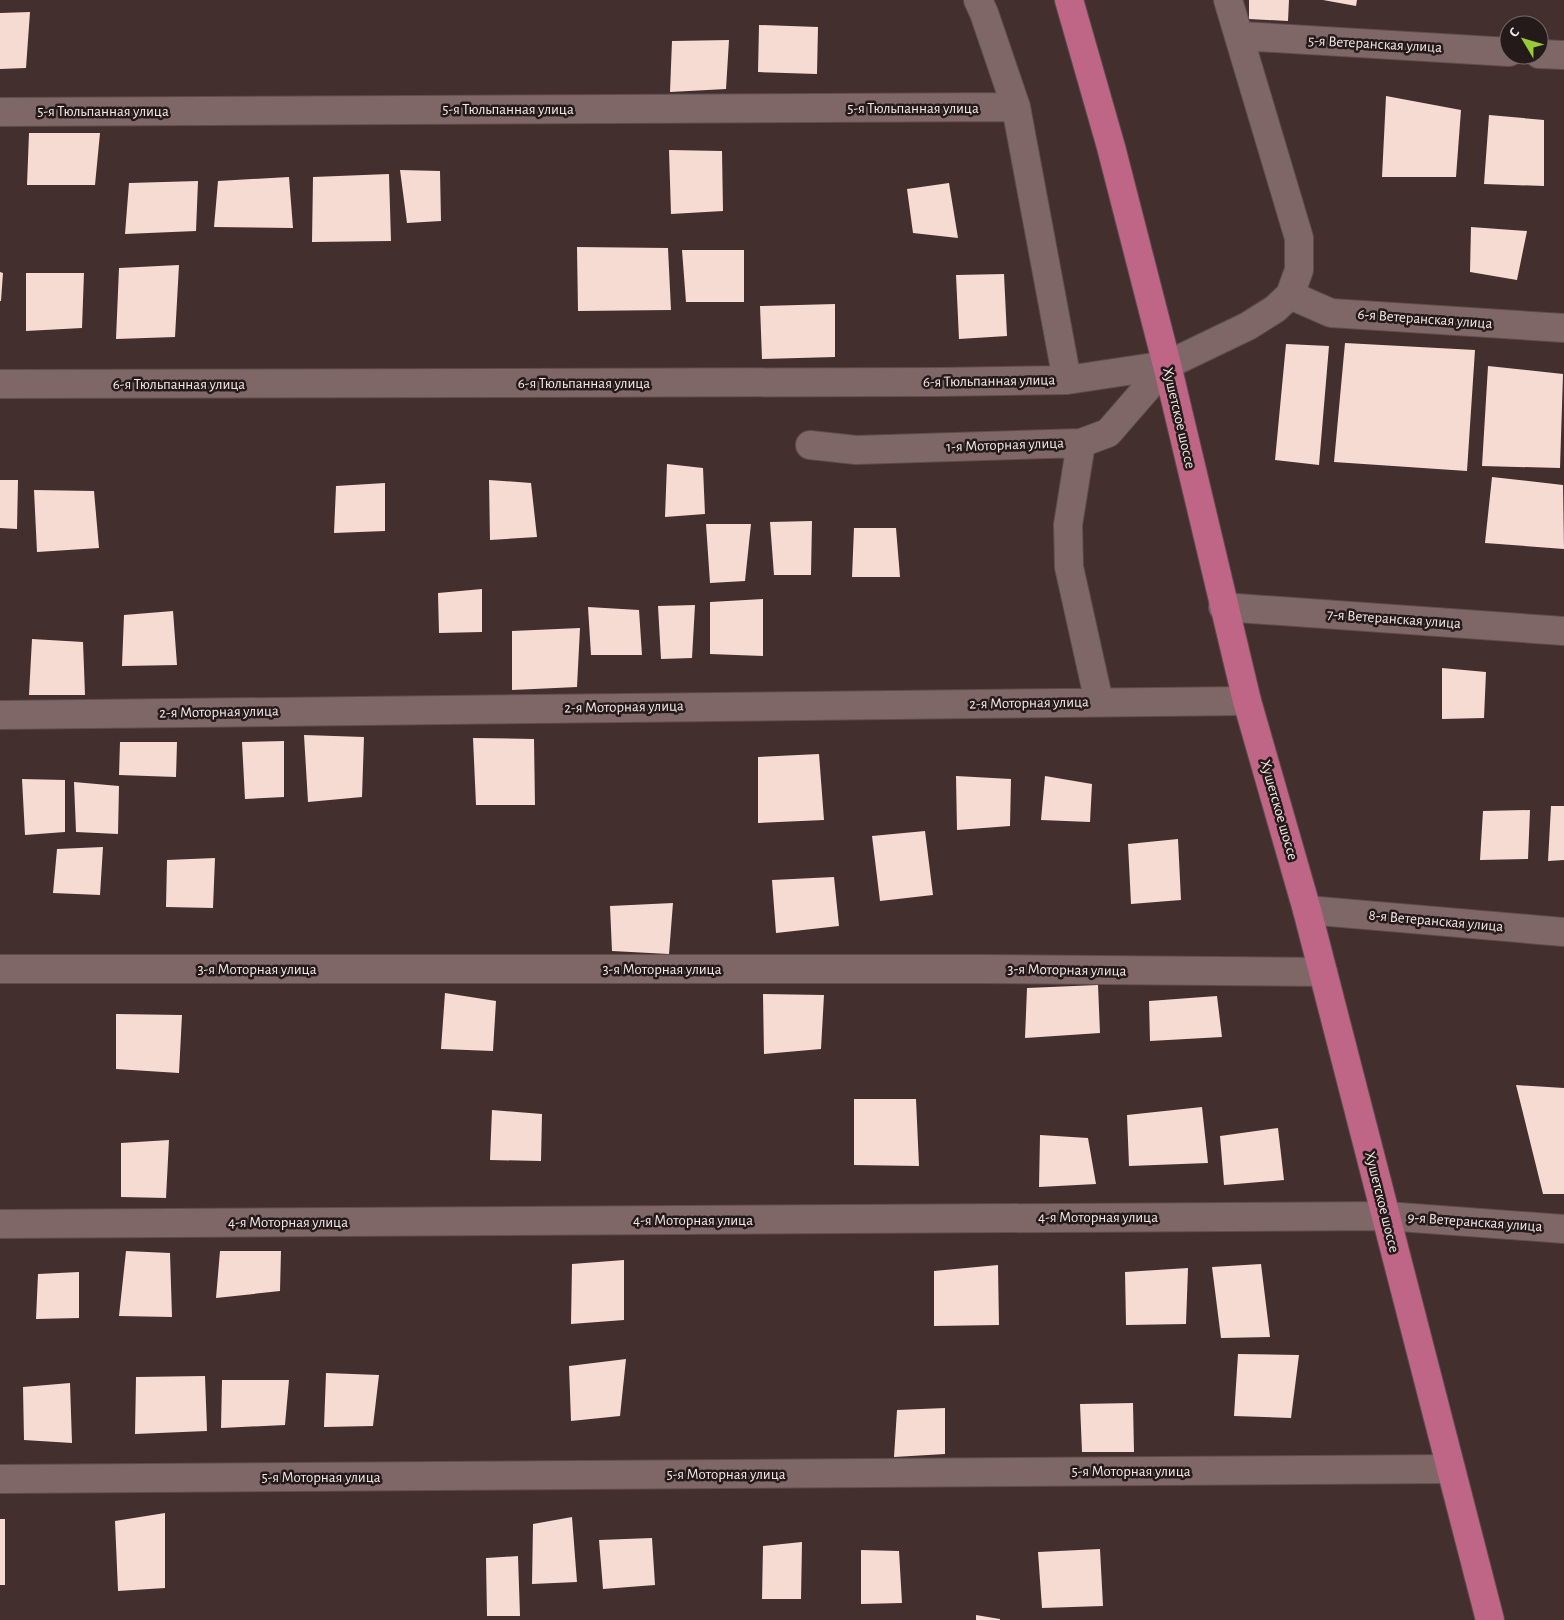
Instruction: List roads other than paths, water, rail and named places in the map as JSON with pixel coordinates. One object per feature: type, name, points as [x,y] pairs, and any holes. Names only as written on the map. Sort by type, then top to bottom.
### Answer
[{"type":"main road","name":"Хушетское шоссе","points":[[1069,0],[1167,365],[1223,607],[1247,701],[1308,910],[1490,1620]]},
{"type":"street","points":[[978,0],[1016,107],[1067,380]]},
{"type":"street","points":[[1167,365],[1248,326],[1275,309],[1290,295],[1299,270],[1299,238],[1241,36],[1228,0]]},
{"type":"street","name":"5-я Ветеранская улица","points":[[1241,36],[1499,51]]},
{"type":"street","points":[[1549,54],[1564,55]]},
{"type":"street","name":"5-я Тюльпанная улица","points":[[0,112],[1016,107]]},
{"type":"street","name":"6-я Ветеранская улица","points":[[1290,295],[1330,313],[1564,328]]},
{"type":"street","name":"6-я Тюльпанная улица","points":[[0,384],[938,382],[1067,380],[1167,365]]},
{"type":"street","name":"1-я Моторная улица","points":[[810,445],[856,450],[1081,442],[1108,433],[1167,365]]},
{"type":"street","points":[[1081,442],[1068,525],[1070,567],[1099,702]]},
{"type":"street","name":"7-я Ветеранская улица","points":[[1223,607],[1564,631]]},
{"type":"street","name":"2-я Моторная улица","points":[[0,715],[1247,701]]},
{"type":"street","name":"8-я Ветеранская улица","points":[[1308,910],[1564,932]]},
{"type":"street","name":"3-я Моторная улица","points":[[0,969],[989,969],[1323,972]]},
{"type":"street","name":"4-я Моторная улица","points":[[0,1224],[1386,1216]]},
{"type":"street","name":"9-я Ветеранская улица","points":[[1386,1216],[1564,1229]]},
{"type":"street","name":"5-я Моторная улица","points":[[0,1479],[1451,1469]]}]
